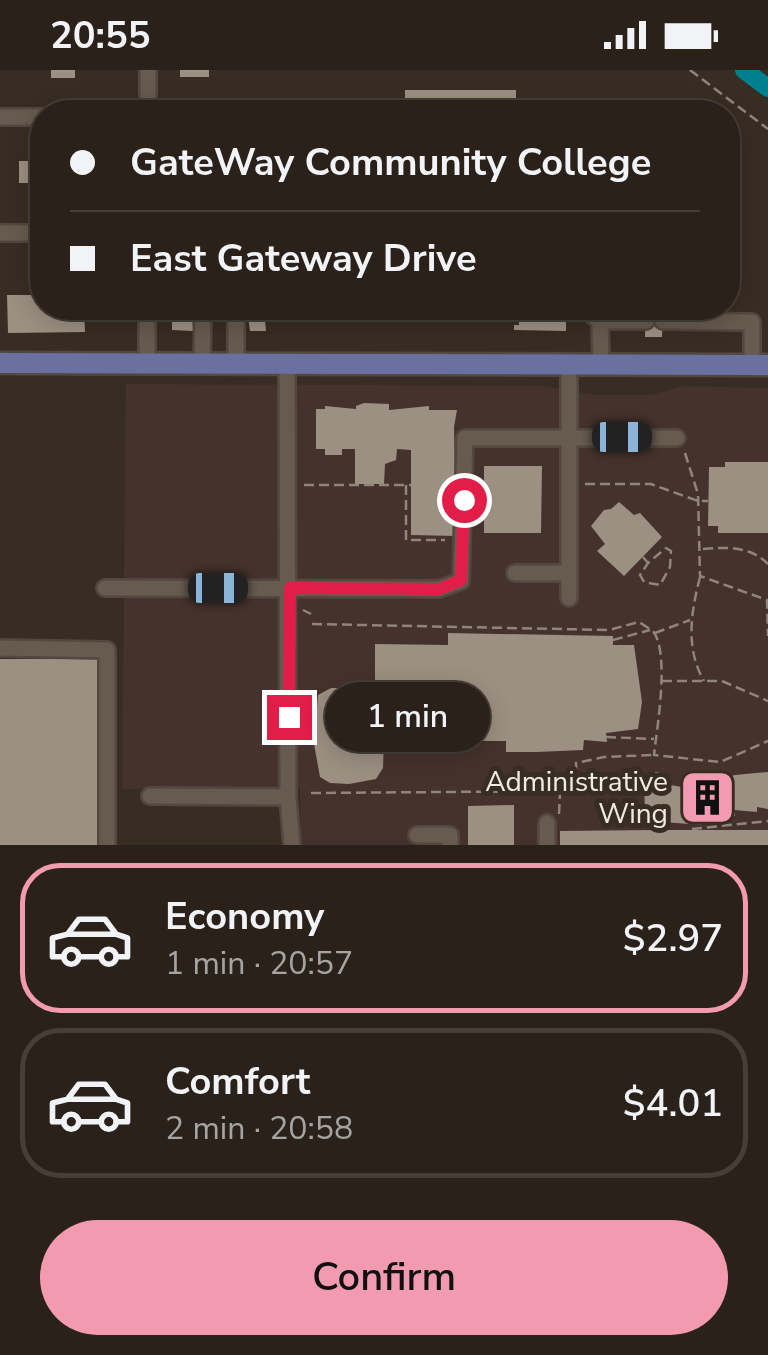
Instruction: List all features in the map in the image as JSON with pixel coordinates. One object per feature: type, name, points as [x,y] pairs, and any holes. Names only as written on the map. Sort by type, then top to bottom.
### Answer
[{"type":"main road","points":[[0,363],[760,365]]},
{"type":"street","points":[[148,70],[148,100]]},
{"type":"street","points":[[0,117],[30,117]]},
{"type":"street","points":[[0,233],[30,234]]},
{"type":"street","points":[[147,320],[147,363]]},
{"type":"street","points":[[202,363],[203,320]]},
{"type":"street","points":[[236,320],[236,363]]},
{"type":"street","points":[[600,364],[600,321],[646,321]]},
{"type":"street","points":[[663,321],[752,322],[760,365]]},
{"type":"street","points":[[287,363],[288,797],[292,845]]},
{"type":"street","points":[[569,364],[569,598]]},
{"type":"street","points":[[105,588],[440,589],[461,580],[465,438],[568,437],[680,443]]},
{"type":"street","points":[[515,573],[569,574]]},
{"type":"street","points":[[0,648],[107,650],[107,845]]},
{"type":"street","points":[[150,796],[288,797]]},
{"type":"street","points":[[546,845],[547,824]]},
{"type":"street","points":[[418,834],[450,834],[450,845]]},
{"type":"path","points":[[690,70],[730,100]]},
{"type":"path","points":[[740,108],[768,129]]},
{"type":"path","points":[[680,443],[698,501],[702,549],[692,619],[696,662],[704,680]]},
{"type":"path","points":[[583,484],[651,484],[708,501]]},
{"type":"path","points":[[303,486],[409,486],[406,540],[463,540]]},
{"type":"path","points":[[666,548],[671,551],[670,567],[660,585],[644,582],[640,576],[648,563],[666,548]]},
{"type":"path","points":[[702,549],[754,552],[768,564]]},
{"type":"path","points":[[643,557],[648,563]]},
{"type":"path","points":[[700,576],[767,600],[768,636]]},
{"type":"path","points":[[302,609],[312,614]]},
{"type":"path","points":[[613,640],[692,619]]},
{"type":"path","points":[[312,624],[609,630],[639,622],[653,632],[658,644],[661,681],[654,755]]},
{"type":"path","points":[[661,681],[722,680],[768,701]]},
{"type":"path","points":[[606,737],[656,740]]},
{"type":"path","points":[[311,793],[577,791],[576,764],[604,757],[654,755],[720,762],[768,741]]},
{"type":"path","points":[[692,829],[768,820]]},
{"type":"shaded area","points":[[126,384],[542,386],[595,395],[651,395],[682,386],[768,388],[768,845],[301,845],[300,788],[122,789]]},
{"type":"building","points":[[51,70],[75,70],[75,78],[51,78]]},
{"type":"building","points":[[180,70],[209,70],[209,77],[180,77]]},
{"type":"building","points":[[405,90],[516,90],[516,100],[405,100]]},
{"type":"building","points":[[19,161],[30,161],[30,183],[19,183]]},
{"type":"building","points":[[7,295],[30,295],[30,320],[84,320],[85,332],[8,333]]},
{"type":"building","points":[[172,320],[192,320],[193,331],[172,330]]},
{"type":"building","points":[[248,320],[265,320],[266,331],[250,331]]},
{"type":"building","points":[[519,320],[566,320],[566,331],[514,330],[514,325],[519,325]]},
{"type":"building","points":[[646,320],[663,320],[662,337],[645,337]]},
{"type":"building","points":[[364,403],[389,404],[389,410],[429,406],[429,410],[457,410],[456,536],[411,535],[411,450],[397,449],[396,460],[385,464],[384,484],[355,484],[355,449],[342,449],[342,455],[325,455],[325,449],[316,449],[316,409],[356,409]]},
{"type":"building","points":[[725,462],[768,462],[768,533],[718,533],[718,526],[708,526],[709,467],[725,467]]},
{"type":"building","points":[[484,466],[542,466],[541,533],[484,533]]},
{"type":"building","points":[[619,502],[634,515],[640,513],[662,537],[624,576],[597,551],[605,544],[591,526],[604,510]]},
{"type":"building","points":[[448,633],[613,636],[613,645],[634,645],[642,702],[638,729],[606,733],[607,742],[584,740],[583,750],[537,752],[506,752],[506,741],[428,741],[428,752],[399,752],[399,740],[384,740],[383,768],[376,779],[349,784],[330,783],[320,777],[314,744],[318,695],[331,688],[375,688],[375,644],[448,645]]},
{"type":"building","points":[[0,659],[99,659],[99,845],[0,845]]},
{"type":"building","points":[[655,772],[665,773],[665,784],[687,788],[735,775],[768,772],[768,809],[734,810],[735,816],[703,812],[702,825],[663,822],[662,830],[768,830],[768,845],[560,845],[560,831],[653,830],[654,813],[645,814],[644,777],[655,780]]},
{"type":"building","points":[[514,805],[514,845],[468,845],[468,806]]},
{"type":"waterway","points":[[744,70],[768,88]]},
{"type":"place","name":"Administrative Wing","points":[[707,798]]},
{"type":"route","points":[[289,717],[290,588],[440,589],[461,580],[464,500]]}]
